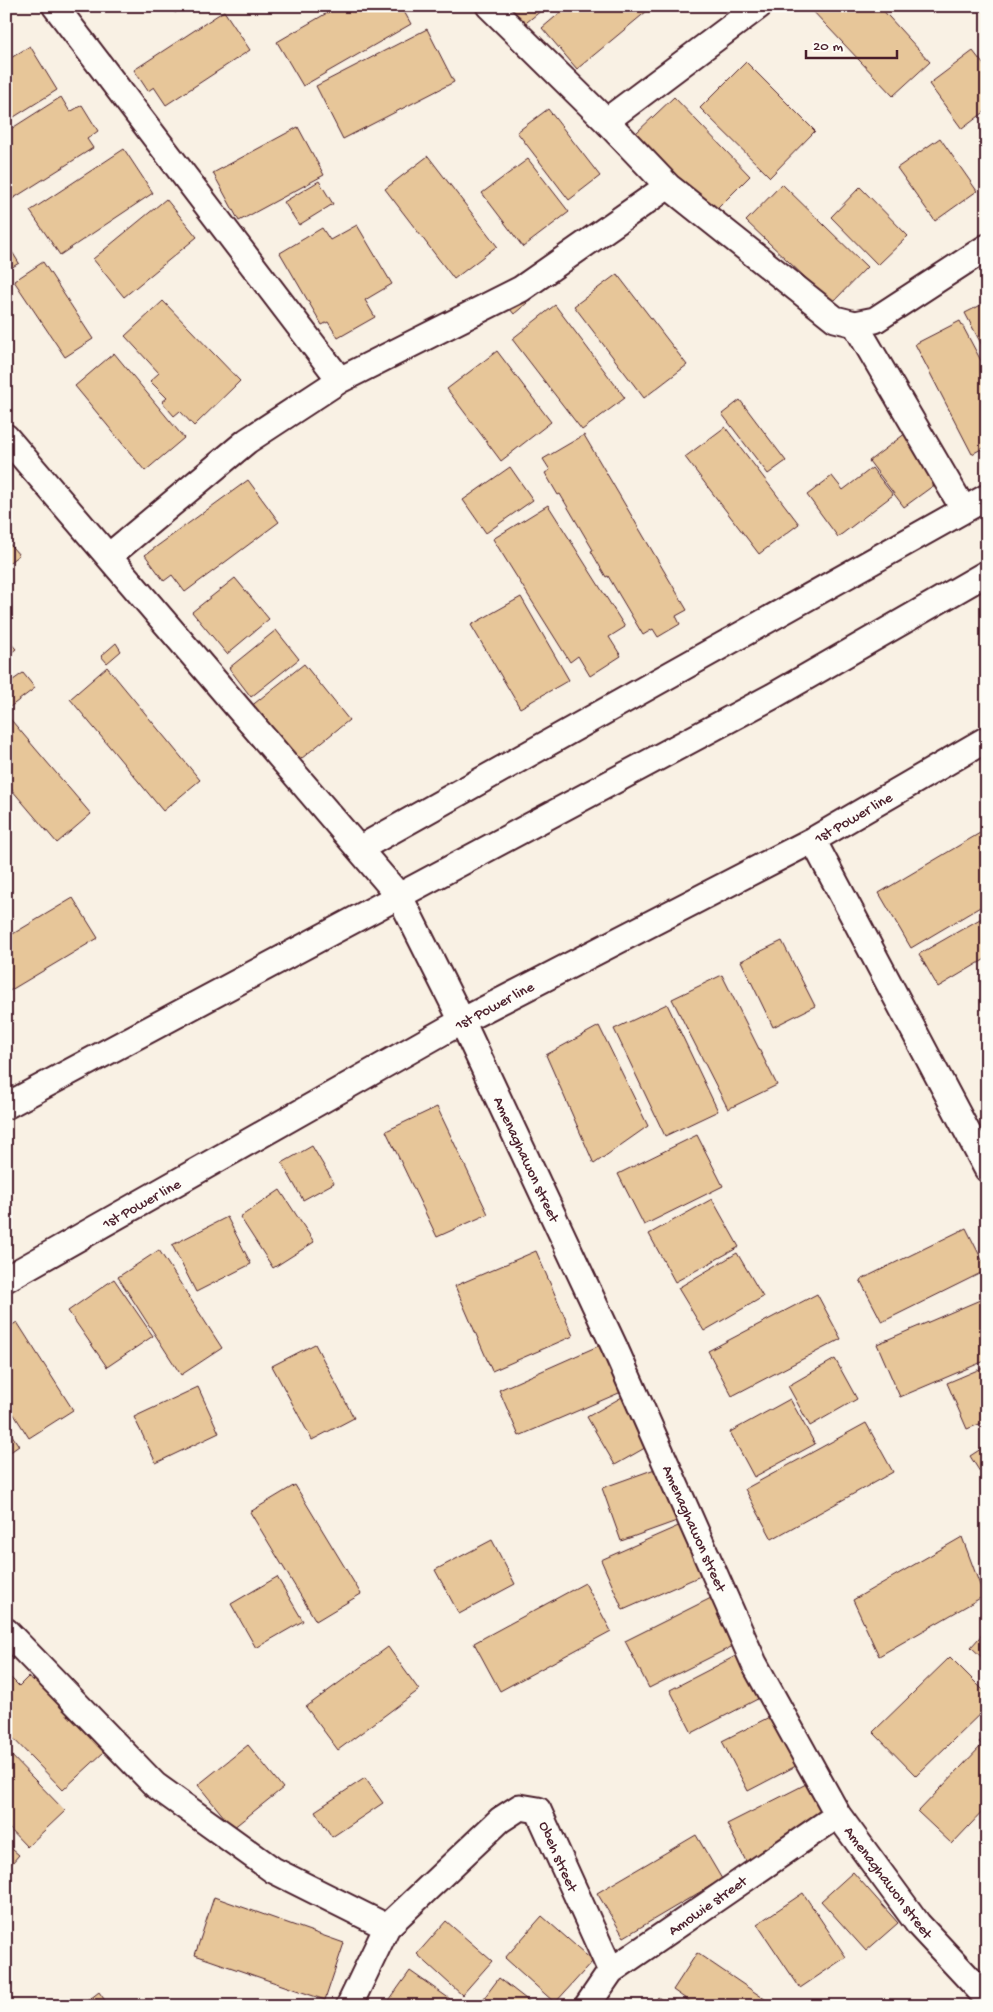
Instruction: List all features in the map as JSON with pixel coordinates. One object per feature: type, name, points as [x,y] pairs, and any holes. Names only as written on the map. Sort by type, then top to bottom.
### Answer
[{"type":"street","points":[[55,6],[340,380]]},
{"type":"street","points":[[489,6],[606,120],[668,186],[835,318],[855,324],[875,320],[987,247]]},
{"type":"street","points":[[606,120],[760,6]]},
{"type":"street","points":[[109,556],[247,441],[340,380],[521,288],[668,186]]},
{"type":"street","points":[[855,324],[964,510]]},
{"type":"street","name":"Amenaghawon street","points":[[6,437],[400,897],[462,1021],[614,1346],[754,1663],[838,1815],[918,1924],[987,1998]]},
{"type":"street","points":[[360,849],[987,497]]},
{"type":"street","points":[[6,1106],[773,696],[987,573]]},
{"type":"street","name":"1st Power line","points":[[6,1279],[462,1021],[813,840],[987,739]]},
{"type":"street","points":[[813,840],[987,1169]]},
{"type":"street","points":[[6,1631],[155,1785],[273,1870],[387,1927]]},
{"type":"street","name":"Obeh street","points":[[349,2006],[387,1927],[500,1820],[520,1807],[538,1810],[611,1971]]},
{"type":"street","name":"Amowie street","points":[[587,2006],[611,1971],[838,1815]]},
{"type":"building","points":[[170,6],[186,6],[175,13]]},
{"type":"building","points":[[339,6],[401,6],[411,24],[303,86],[277,42]]},
{"type":"building","points":[[506,6],[547,6],[522,26]]},
{"type":"building","points":[[568,6],[653,6],[577,69],[542,28]]},
{"type":"building","points":[[812,6],[879,6],[930,62],[893,96],[810,8]]},
{"type":"building","points":[[224,11],[250,50],[166,105],[154,87],[148,91],[134,70]]},
{"type":"building","points":[[427,29],[454,82],[343,139],[316,86]]},
{"type":"building","points":[[30,46],[57,90],[6,122],[6,61]]},
{"type":"building","points":[[973,51],[987,69],[987,110],[962,129],[929,84]]},
{"type":"building","points":[[746,62],[815,131],[770,177],[700,108]]},
{"type":"building","points":[[61,97],[70,112],[82,105],[98,131],[87,139],[93,148],[6,203],[6,132]]},
{"type":"building","points":[[674,97],[750,176],[713,213],[636,133]]},
{"type":"building","points":[[548,109],[600,176],[569,200],[517,132]]},
{"type":"building","points":[[298,127],[324,175],[239,221],[213,173]]},
{"type":"building","points":[[940,138],[977,191],[935,221],[897,168]]},
{"type":"building","points":[[124,149],[153,193],[60,255],[30,211]]},
{"type":"building","points":[[428,156],[497,246],[454,279],[385,189]]},
{"type":"building","points":[[528,159],[569,212],[523,247],[482,193]]},
{"type":"building","points":[[319,181],[333,204],[299,225],[284,202]]},
{"type":"building","points":[[782,184],[867,267],[832,303],[746,221]]},
{"type":"building","points":[[860,187],[908,236],[878,265],[831,217]]},
{"type":"building","points":[[166,199],[197,237],[124,297],[93,259]]},
{"type":"building","points":[[357,225],[392,284],[365,300],[375,317],[338,338],[328,322],[322,325],[280,253],[322,228],[330,240]]},
{"type":"building","points":[[6,242],[19,263],[6,271]]},
{"type":"building","points":[[43,262],[93,339],[65,357],[14,281]]},
{"type":"building","points":[[617,274],[687,365],[644,398],[574,306]]},
{"type":"building","points":[[518,292],[527,303],[514,314],[505,303]]},
{"type":"building","points":[[163,301],[240,381],[194,426],[180,411],[174,416],[162,402],[167,398],[150,381],[159,373],[125,336]]},
{"type":"building","points":[[987,302],[987,355],[965,313]]},
{"type":"building","points":[[555,305],[625,398],[582,430],[512,339]]},
{"type":"building","points":[[960,321],[987,372],[987,446],[972,454],[915,344]]},
{"type":"building","points":[[497,351],[551,422],[501,461],[447,389]]},
{"type":"building","points":[[114,353],[184,438],[145,471],[75,386]]},
{"type":"building","points":[[740,400],[786,461],[768,474],[722,414]]},
{"type":"building","points":[[725,427],[799,524],[759,554],[685,457]]},
{"type":"building","points":[[906,433],[941,480],[904,507],[869,461]]},
{"type":"building","points":[[584,435],[687,610],[676,616],[680,624],[658,637],[653,629],[643,635],[608,576],[606,577],[591,551],[593,550],[560,494],[558,495],[545,473],[550,470],[543,459]]},
{"type":"building","points":[[510,467],[533,500],[486,533],[463,500]]},
{"type":"building","points":[[872,468],[893,495],[838,537],[807,495],[832,476],[843,490]]},
{"type":"building","points":[[248,480],[279,522],[185,592],[172,575],[164,581],[145,555]]},
{"type":"building","points":[[548,505],[625,627],[609,637],[621,656],[590,676],[578,656],[570,662],[493,539]]},
{"type":"building","points":[[6,513],[13,521],[6,527]]},
{"type":"building","points":[[6,540],[19,555],[6,565]]},
{"type":"building","points":[[235,578],[269,619],[227,654],[192,612]]},
{"type":"building","points":[[521,597],[569,680],[520,708],[471,625]]},
{"type":"building","points":[[276,630],[299,659],[251,697],[229,668]]},
{"type":"building","points":[[6,638],[16,649],[6,657]]},
{"type":"building","points":[[116,643],[121,651],[107,663],[101,656]]},
{"type":"building","points":[[304,664],[349,720],[296,763],[250,707]]},
{"type":"building","points":[[107,667],[200,780],[163,811],[70,699]]},
{"type":"building","points":[[23,673],[35,688],[6,710],[6,685]]},
{"type":"building","points":[[6,714],[91,814],[57,843],[6,783]]},
{"type":"building","points":[[980,833],[987,844],[987,903],[911,948],[879,893]]},
{"type":"building","points":[[73,898],[98,938],[6,993],[6,938]]},
{"type":"building","points":[[987,915],[987,958],[938,987],[919,954]]},
{"type":"building","points":[[782,941],[815,1006],[773,1027],[741,961]]},
{"type":"building","points":[[722,975],[777,1085],[728,1109],[672,999]]},
{"type":"building","points":[[667,1004],[718,1111],[665,1136],[614,1029]]},
{"type":"building","points":[[599,1026],[648,1126],[594,1164],[546,1055]]},
{"type":"building","points":[[987,1051],[987,1067],[980,1055]]},
{"type":"building","points":[[437,1107],[488,1214],[437,1237],[386,1131]]},
{"type":"building","points":[[697,1135],[723,1186],[644,1225],[618,1174]]},
{"type":"building","points":[[312,1146],[334,1183],[303,1200],[282,1163]]},
{"type":"building","points":[[280,1190],[314,1242],[273,1268],[240,1217]]},
{"type":"building","points":[[712,1199],[739,1247],[675,1282],[649,1234]]},
{"type":"building","points":[[227,1217],[251,1264],[196,1292],[172,1245]]},
{"type":"building","points":[[966,1228],[987,1270],[882,1322],[860,1280]]},
{"type":"building","points":[[159,1250],[222,1348],[181,1375],[118,1277]]},
{"type":"building","points":[[536,1251],[573,1336],[492,1371],[455,1286]]},
{"type":"building","points":[[737,1253],[763,1297],[704,1331],[678,1288]]},
{"type":"building","points":[[114,1279],[153,1336],[107,1367],[68,1311]]},
{"type":"building","points":[[817,1294],[841,1339],[732,1396],[708,1351]]},
{"type":"building","points":[[987,1297],[987,1360],[900,1397],[877,1344]]},
{"type":"building","points":[[17,1322],[73,1410],[29,1438],[6,1402],[6,1329]]},
{"type":"building","points":[[605,1343],[626,1390],[519,1436],[499,1390]]},
{"type":"building","points":[[315,1344],[354,1418],[312,1440],[272,1366]]},
{"type":"building","points":[[835,1359],[857,1399],[810,1426],[788,1386]]},
{"type":"building","points":[[987,1366],[987,1421],[967,1429],[947,1383]]},
{"type":"building","points":[[198,1387],[219,1433],[156,1463],[134,1417]]},
{"type":"building","points":[[629,1393],[657,1441],[615,1465],[587,1417]]},
{"type":"building","points":[[790,1399],[815,1444],[754,1477],[730,1432]]},
{"type":"building","points":[[866,1423],[893,1472],[772,1539],[745,1489]]},
{"type":"building","points":[[6,1426],[19,1446],[6,1455]]},
{"type":"building","points":[[987,1445],[987,1483],[970,1456]]},
{"type":"building","points":[[666,1465],[685,1518],[621,1541],[602,1488]]},
{"type":"building","points":[[295,1485],[361,1594],[316,1621],[250,1512]]},
{"type":"building","points":[[692,1520],[714,1570],[623,1610],[601,1560]]},
{"type":"building","points":[[962,1537],[984,1596],[879,1656],[853,1600]]},
{"type":"building","points":[[492,1540],[515,1584],[459,1614],[435,1570]]},
{"type":"building","points":[[277,1577],[303,1621],[256,1648],[231,1604]]},
{"type":"building","points":[[585,1583],[611,1631],[500,1691],[474,1643]]},
{"type":"building","points":[[727,1590],[751,1637],[649,1688],[625,1641]]},
{"type":"building","points":[[987,1629],[987,1662],[971,1647]]},
{"type":"building","points":[[388,1647],[419,1690],[338,1750],[306,1707]]},
{"type":"building","points":[[753,1647],[775,1690],[692,1733],[670,1690]]},
{"type":"building","points":[[950,1657],[987,1694],[987,1707],[916,1776],[873,1732]]},
{"type":"building","points":[[28,1677],[33,1681],[35,1679],[104,1752],[63,1790],[6,1731],[6,1683],[11,1678],[19,1686]]},
{"type":"building","points":[[789,1707],[815,1756],[748,1791],[722,1741]]},
{"type":"building","points":[[987,1734],[987,1807],[952,1844],[918,1812],[982,1745],[979,1742]]},
{"type":"building","points":[[248,1745],[283,1788],[233,1828],[198,1785]]},
{"type":"building","points":[[6,1750],[65,1811],[27,1847],[6,1825]]},
{"type":"building","points":[[820,1777],[845,1826],[752,1873],[727,1824]]},
{"type":"building","points":[[365,1778],[383,1803],[332,1837],[315,1811]]},
{"type":"building","points":[[696,1835],[722,1879],[624,1937],[597,1893]]},
{"type":"building","points":[[6,1844],[19,1855],[6,1870]]},
{"type":"building","points":[[853,1872],[898,1923],[866,1951],[821,1901]]},
{"type":"building","points":[[803,1893],[846,1957],[800,1988],[757,1924]]},
{"type":"building","points":[[214,1897],[344,1943],[325,2000],[195,1955]]},
{"type":"building","points":[[542,1916],[593,1961],[555,2003],[505,1958]]},
{"type":"building","points":[[446,1921],[492,1961],[462,1995],[417,1954]]},
{"type":"building","points":[[697,1953],[775,2006],[696,2006],[673,1990]]},
{"type":"building","points":[[410,1971],[460,2006],[385,2006]]},
{"type":"building","points":[[499,1978],[535,2006],[478,2006]]},
{"type":"building","points":[[99,1992],[109,2006],[81,2006]]},
{"type":"building","points":[[658,1997],[670,2006],[651,2006]]}]
